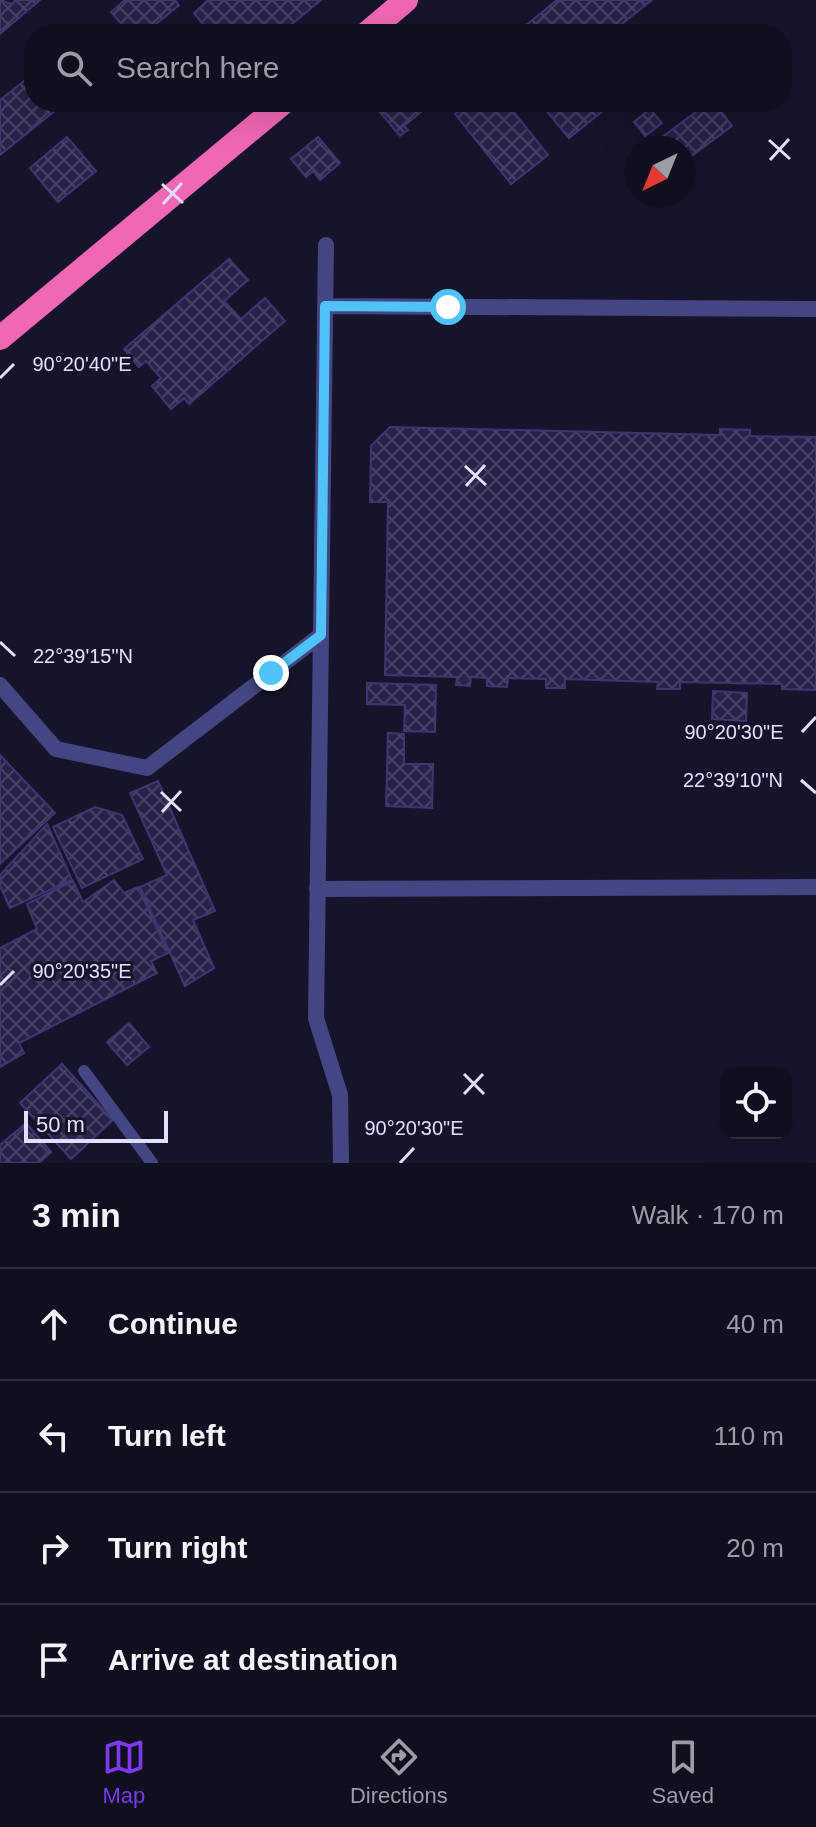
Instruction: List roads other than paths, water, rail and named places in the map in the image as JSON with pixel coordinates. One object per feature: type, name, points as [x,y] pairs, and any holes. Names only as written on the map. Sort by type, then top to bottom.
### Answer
[{"type":"highway","points":[[378,24],[406,0]]},
{"type":"highway","points":[[0,338],[272,112]]},
{"type":"street","points":[[326,245],[316,1018],[340,1095],[341,1163]]},
{"type":"street","points":[[325,306],[816,309]]},
{"type":"street","points":[[0,685],[56,749],[147,768],[321,635]]},
{"type":"street","points":[[317,889],[816,887]]},
{"type":"lane","points":[[84,1071],[152,1163]]}]
